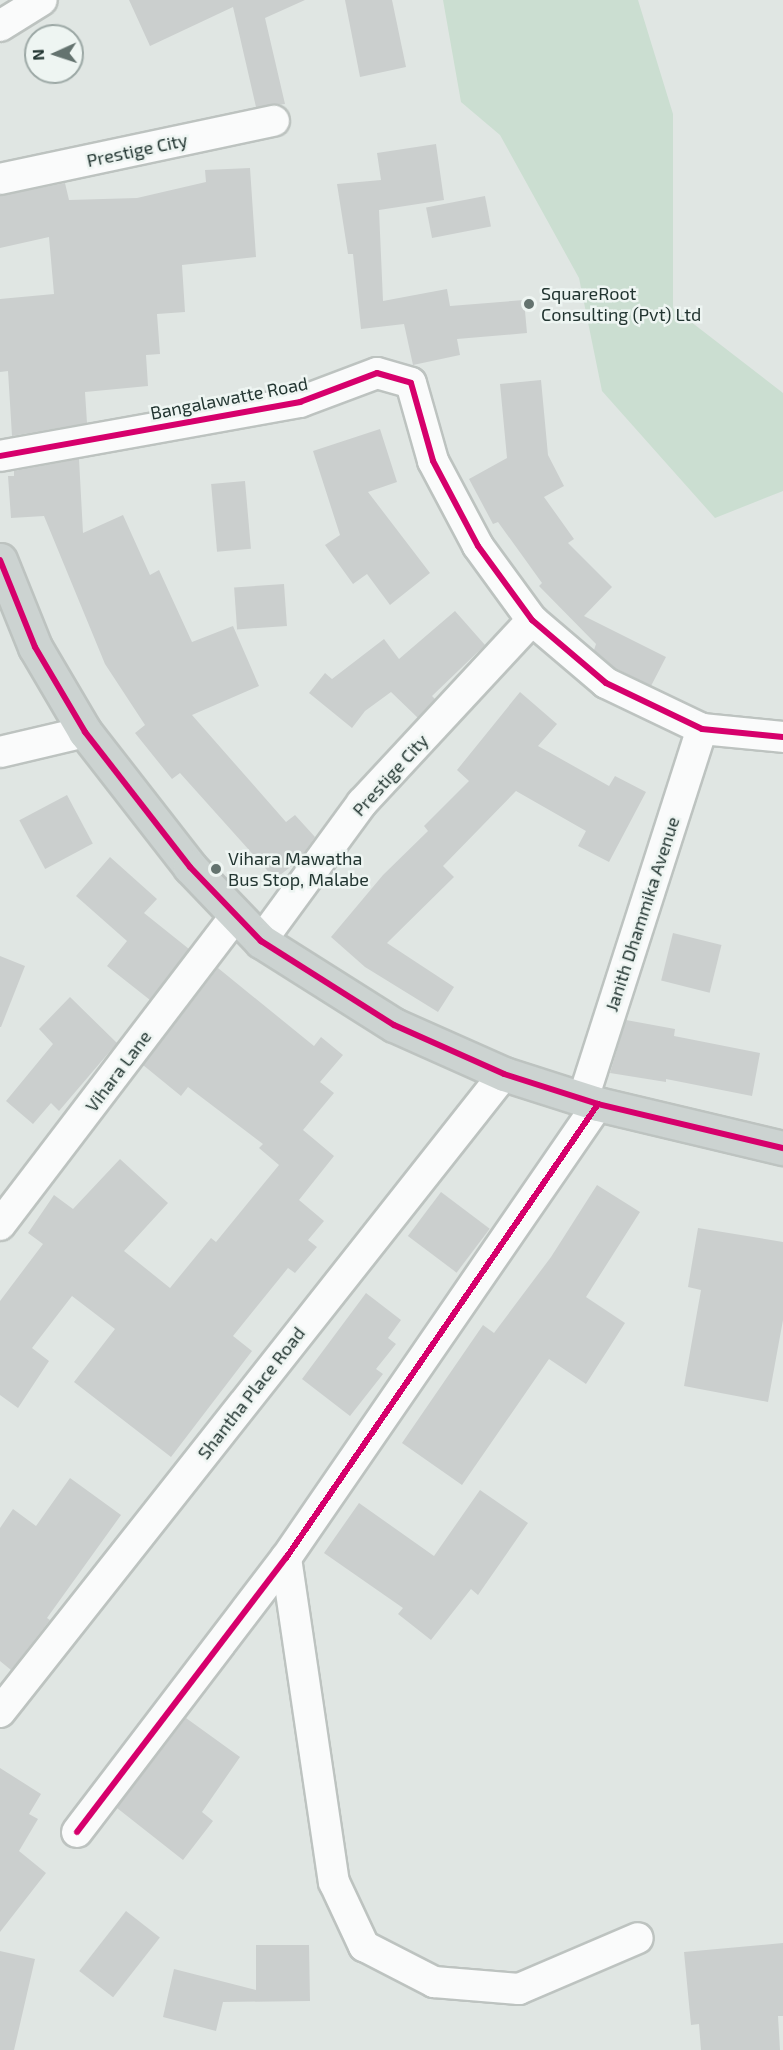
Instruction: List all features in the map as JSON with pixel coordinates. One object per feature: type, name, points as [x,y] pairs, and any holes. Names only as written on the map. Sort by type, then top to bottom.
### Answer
[{"type":"main road","points":[[0,560],[35,647],[85,732],[190,867],[261,941],[394,1025],[504,1074],[591,1102],[783,1148]]},
{"type":"street","points":[[0,26],[42,0]]},
{"type":"street","name":"Prestige City","points":[[0,179],[274,121]]},
{"type":"street","name":"Bangalawatte Road","points":[[0,456],[300,402],[377,373],[411,383],[433,460],[478,546],[532,620],[606,682],[702,729],[783,737]]},
{"type":"street","name":"Prestige City","points":[[261,941],[362,803],[532,620]]},
{"type":"street","name":"Janith Dhammika Avenue","points":[[77,1832],[286,1558],[591,1102],[702,729]]},
{"type":"street","points":[[0,752],[85,732]]},
{"type":"street","name":"Vihara Lane","points":[[0,1225],[235,916]]},
{"type":"street","name":"Shantha Place Road","points":[[0,1712],[504,1074]]},
{"type":"street","points":[[286,1558],[334,1882],[364,1946],[434,1982],[519,1989],[638,1938]]},
{"type":"green space","points":[[443,0],[638,0],[673,114],[673,308],[783,393],[783,491],[715,518],[602,391],[579,278],[500,135],[461,102]]},
{"type":"building","points":[[129,0],[305,0],[265,18],[285,104],[256,107],[233,7],[150,46]]},
{"type":"building","points":[[345,0],[392,0],[406,67],[360,77]]},
{"type":"building","points":[[436,144],[444,200],[379,210],[383,301],[447,289],[450,306],[524,300],[527,333],[457,339],[460,355],[413,365],[404,324],[361,329],[353,254],[348,254],[337,184],[381,180],[377,153]]},
{"type":"building","points":[[250,168],[256,257],[182,265],[185,312],[157,314],[160,354],[146,355],[148,386],[85,392],[87,423],[12,436],[8,371],[0,372],[0,299],[54,294],[49,237],[0,248],[0,196],[65,183],[69,200],[137,198],[206,182],[205,170]]},
{"type":"building","points":[[485,196],[491,226],[432,238],[426,207]]},
{"type":"building","points":[[541,380],[548,455],[564,486],[544,497],[574,539],[568,543],[612,587],[584,616],[666,657],[651,686],[615,668],[594,650],[596,644],[539,586],[542,583],[498,522],[493,524],[469,479],[507,458],[500,384]]},
{"type":"building","points":[[380,429],[397,482],[368,492],[430,573],[390,605],[367,574],[353,584],[325,545],[340,535],[313,451]]},
{"type":"building","points":[[79,459],[83,533],[123,515],[150,575],[159,570],[192,642],[233,626],[259,686],[192,715],[286,822],[295,815],[315,837],[298,861],[275,879],[180,773],[172,779],[135,733],[145,725],[105,664],[44,516],[11,518],[8,476],[14,476],[14,471]]},
{"type":"building","points":[[245,481],[251,549],[217,552],[211,484]]},
{"type":"building","points":[[284,584],[287,626],[237,629],[234,587]]},
{"type":"building","points":[[455,611],[485,645],[432,696],[435,699],[418,718],[391,692],[365,711],[352,728],[309,693],[325,673],[332,679],[384,639],[399,659]]},
{"type":"building","points":[[520,692],[557,724],[538,746],[609,786],[615,776],[646,792],[609,862],[578,846],[586,831],[516,791],[443,866],[454,877],[387,943],[454,987],[438,1012],[365,967],[331,937],[383,875],[428,831],[424,826],[469,781],[457,770]]},
{"type":"building","points":[[67,795],[93,844],[45,869],[19,820]]},
{"type":"building","points":[[110,857],[157,899],[144,913],[189,949],[150,1000],[107,966],[127,941],[76,896]]},
{"type":"building","points":[[673,933],[722,945],[710,993],[661,981]]},
{"type":"building","points":[[0,956],[25,966],[1,1027],[0,1027]]},
{"type":"building","points":[[218,968],[314,1046],[321,1037],[343,1055],[320,1082],[334,1093],[303,1130],[334,1156],[299,1200],[324,1221],[308,1240],[317,1247],[295,1273],[288,1268],[233,1336],[252,1351],[171,1457],[74,1382],[115,1329],[72,1296],[32,1348],[49,1361],[18,1408],[0,1395],[0,1301],[43,1244],[28,1233],[54,1195],[73,1209],[120,1159],[168,1203],[124,1251],[170,1288],[211,1238],[216,1242],[279,1165],[259,1148],[263,1144],[188,1087],[181,1096],[143,1065]]},
{"type":"building","points":[[70,997],[117,1043],[59,1111],[51,1103],[33,1124],[6,1101],[53,1044],[39,1029]]},
{"type":"building","points":[[626,1020],[675,1029],[674,1036],[760,1053],[752,1096],[666,1079],[666,1082],[610,1073]]},
{"type":"building","points":[[597,1185],[640,1212],[586,1297],[625,1323],[586,1384],[549,1359],[462,1485],[402,1443],[483,1325],[494,1333],[551,1257]]},
{"type":"building","points":[[441,1192],[490,1229],[457,1273],[408,1236]]},
{"type":"building","points":[[698,1228],[783,1242],[783,1320],[768,1402],[684,1386],[701,1290],[688,1287]]},
{"type":"building","points":[[366,1293],[401,1320],[388,1338],[396,1344],[376,1369],[383,1374],[350,1416],[302,1379]]},
{"type":"building","points":[[70,1478],[121,1515],[47,1618],[50,1620],[11,1670],[0,1661],[0,1528],[13,1509],[36,1526]]},
{"type":"building","points":[[480,1490],[528,1523],[478,1595],[471,1589],[431,1640],[398,1614],[403,1608],[324,1553],[359,1503],[434,1556]]},
{"type":"building","points":[[186,1718],[240,1757],[202,1812],[213,1821],[183,1860],[117,1808]]},
{"type":"building","points":[[0,1768],[41,1794],[29,1814],[38,1819],[19,1851],[46,1873],[0,1932]]},
{"type":"building","points":[[126,1911],[160,1937],[113,1997],[79,1971]]},
{"type":"building","points":[[783,1943],[783,2016],[778,2016],[780,2050],[701,2050],[699,2024],[691,2025],[684,1952]]},
{"type":"building","points":[[256,1945],[309,1945],[310,2001],[223,2002],[216,2031],[163,2017],[174,1969],[256,1990]]},
{"type":"building","points":[[0,1951],[35,1959],[14,2050],[0,2050]]},
{"type":"cycle path","points":[[0,456],[300,402],[377,373],[411,383],[433,461],[478,546],[532,620],[606,683],[702,729],[783,737]]},
{"type":"cycle path","points":[[0,560],[35,647],[85,732],[190,867],[261,941],[394,1025],[504,1074],[598,1104],[783,1148]]},
{"type":"cycle path","points":[[77,1832],[286,1558],[598,1104]]},
{"type":"place","name":"SquareRoot Consulting (Pvt) Ltd","points":[[529,304]]},
{"type":"place","name":"Vihara Mawatha Bus Stop, Malabe","points":[[216,869]]}]
